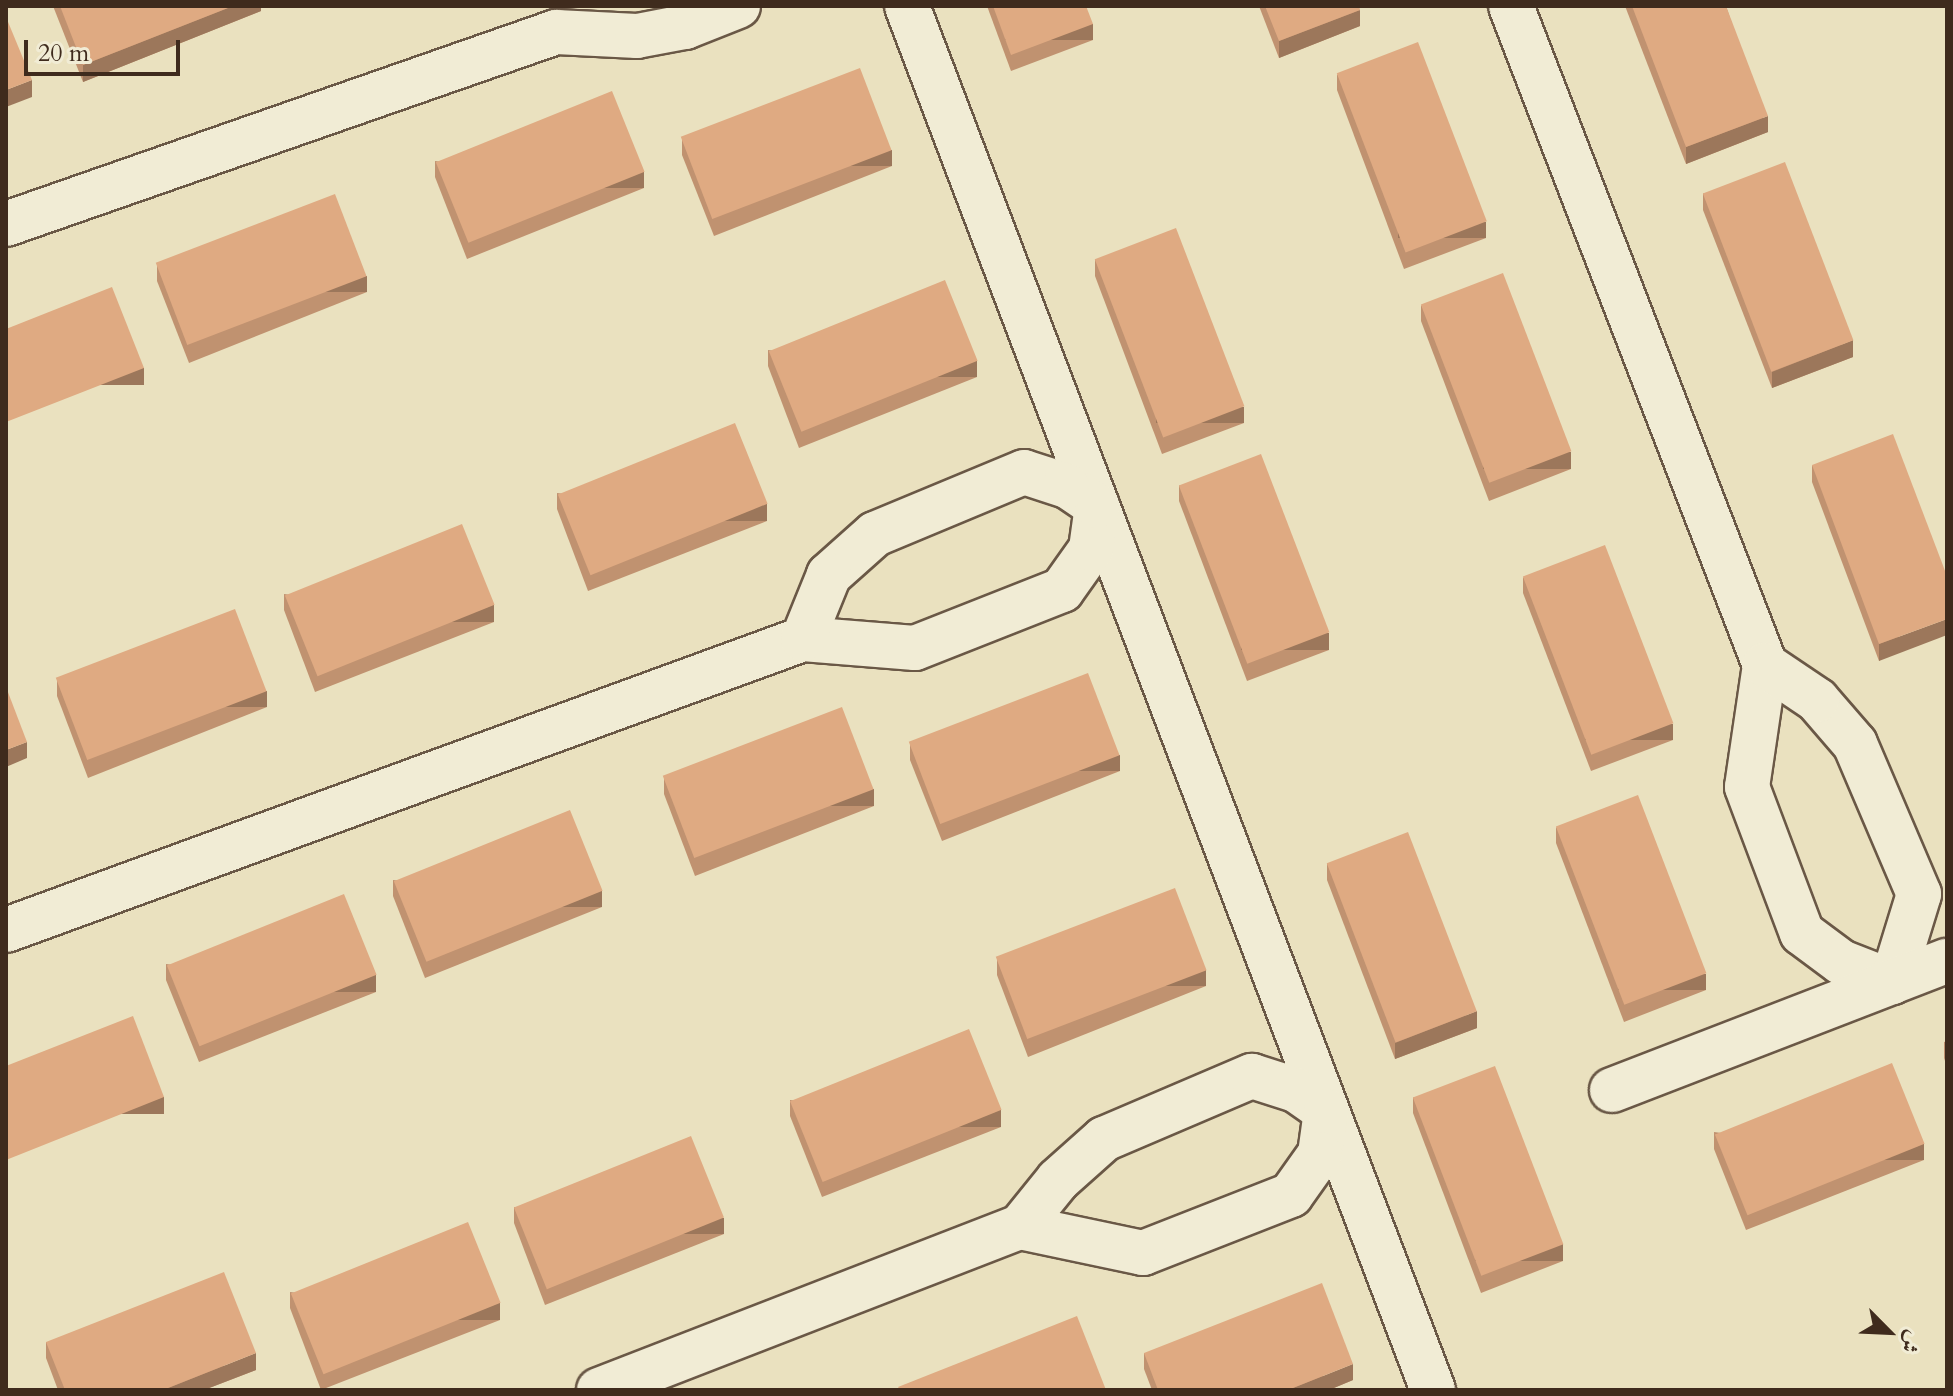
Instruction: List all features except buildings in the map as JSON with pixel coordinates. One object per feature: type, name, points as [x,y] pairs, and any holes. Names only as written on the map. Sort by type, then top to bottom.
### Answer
[{"type":"street","points":[[6,224],[563,19],[637,36],[685,27],[738,6]]},
{"type":"street","points":[[907,6],[1433,1390]]},
{"type":"street","points":[[1511,6],[1765,665],[1747,787],[1802,933],[1841,962],[1892,982]]},
{"type":"street","points":[[803,639],[829,575],[875,534],[1024,472],[1067,486],[1097,506]]},
{"type":"street","points":[[6,930],[803,639],[915,648],[1062,590],[1091,549],[1097,506]]},
{"type":"street","points":[[1765,665],[1817,700],[1855,744],[1919,894],[1892,982]]},
{"type":"street","points":[[1612,1090],[1947,961]]},
{"type":"street","points":[[599,1390],[1020,1227],[1058,1180],[1104,1139],[1252,1076],[1296,1090],[1326,1111]]},
{"type":"street","points":[[1020,1227],[1092,1246],[1143,1253],[1291,1195],[1320,1154],[1326,1111]]}]
